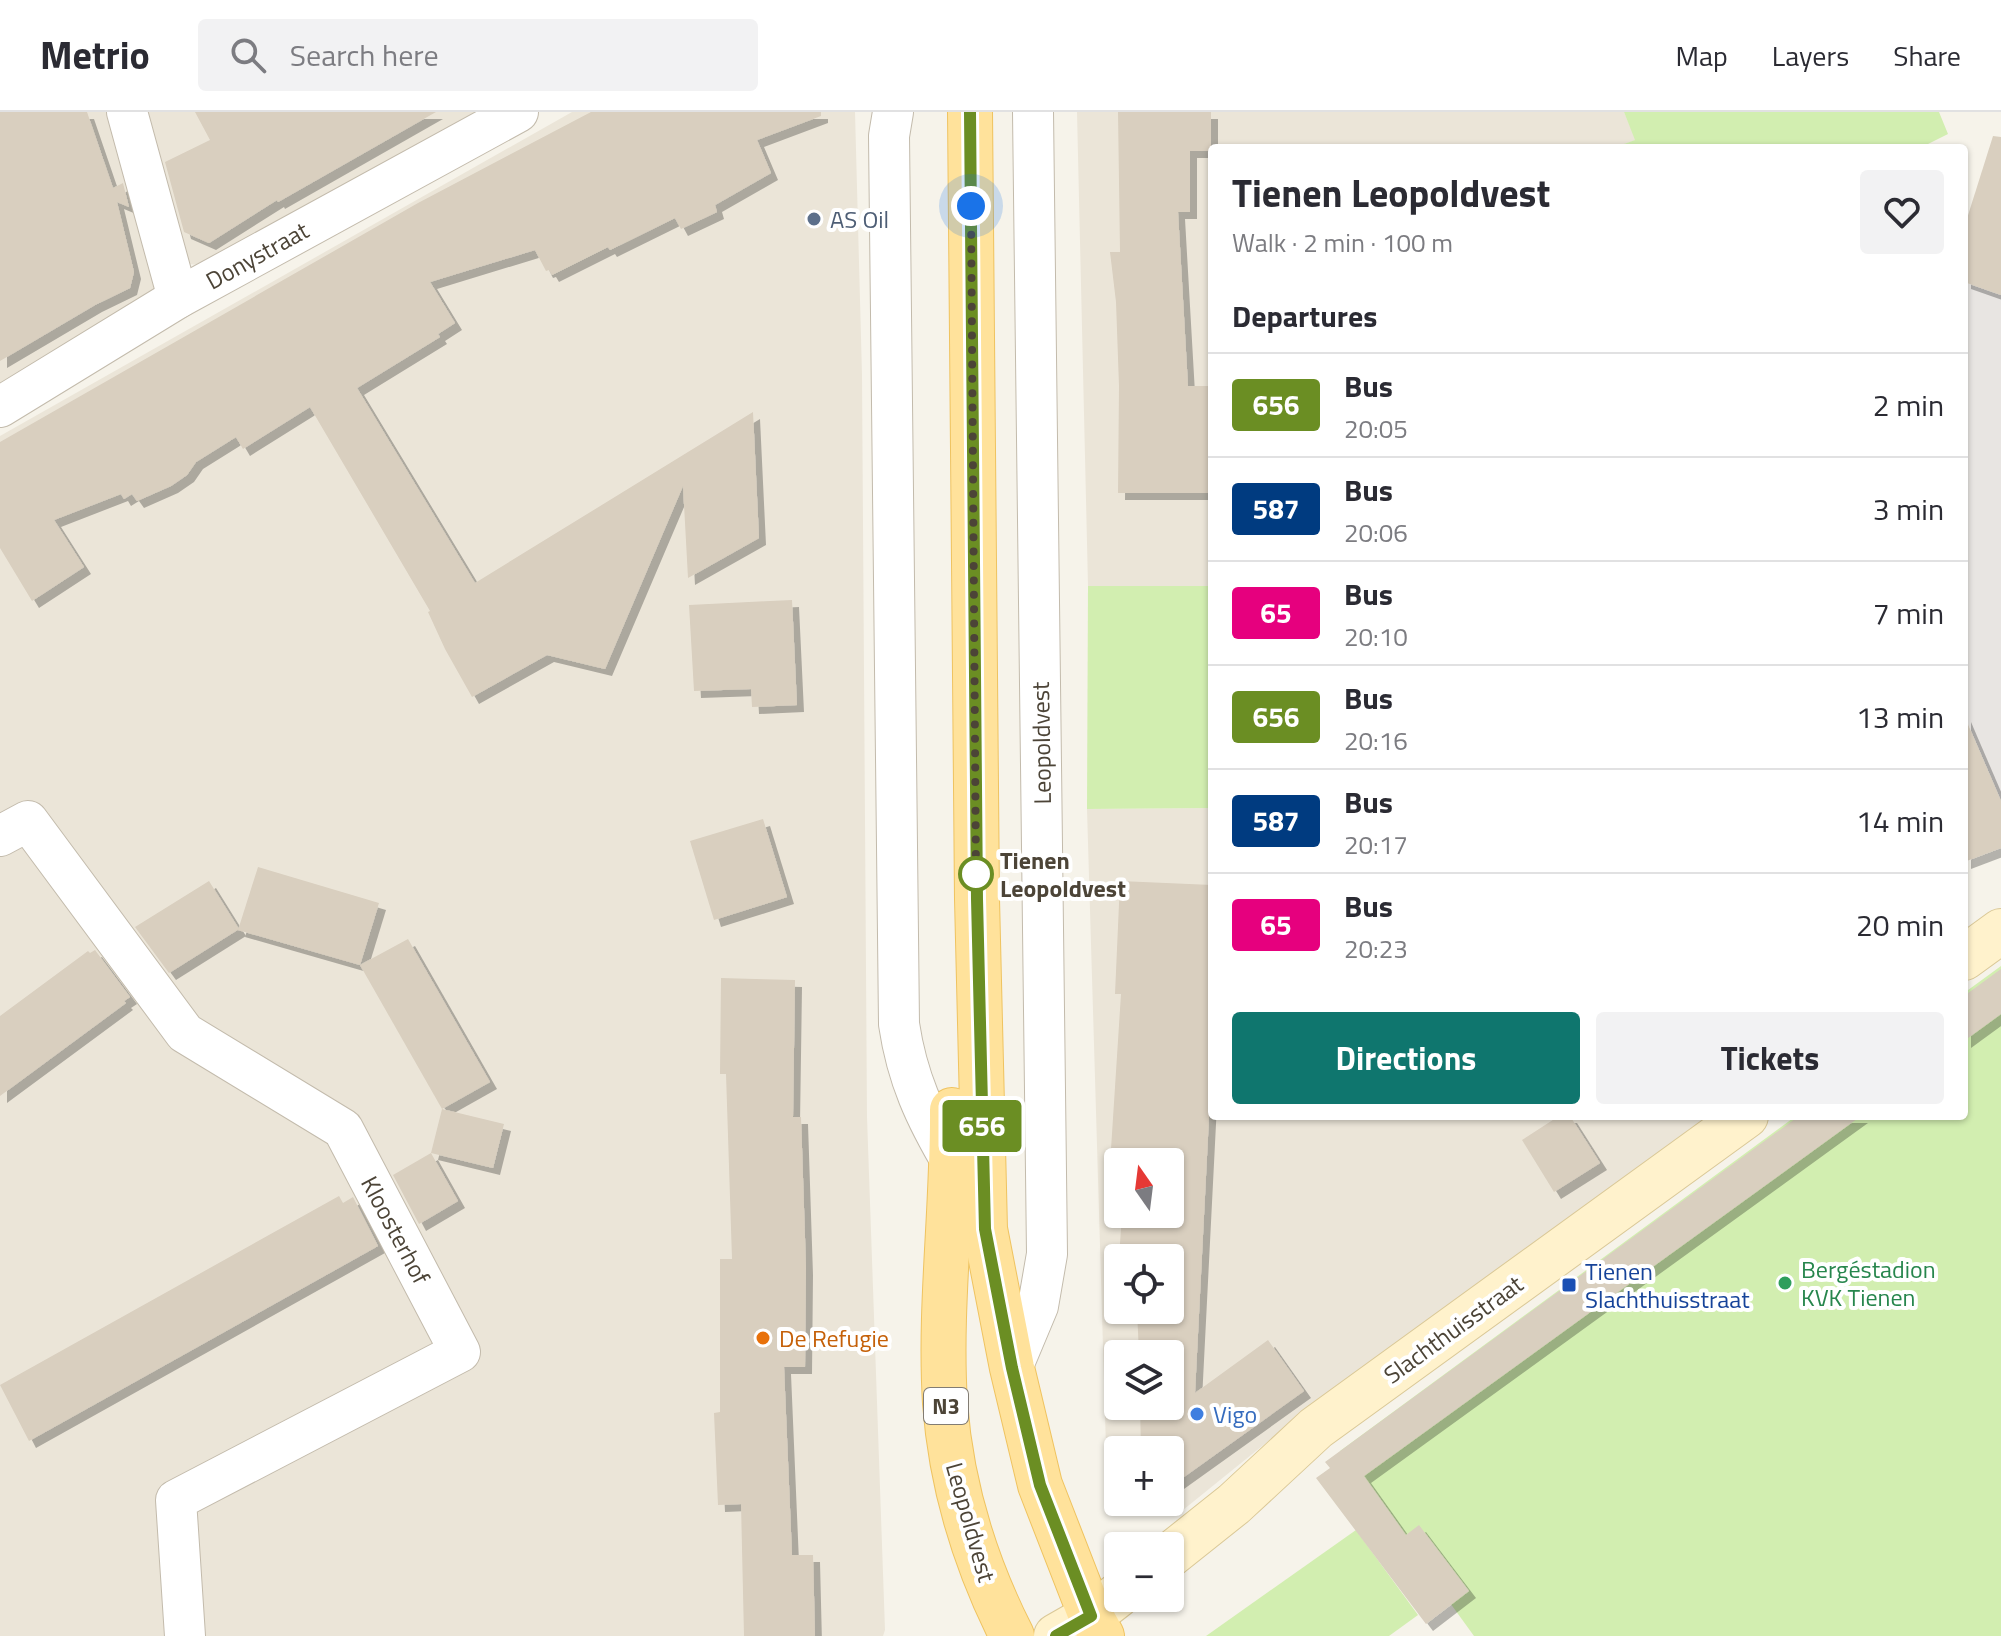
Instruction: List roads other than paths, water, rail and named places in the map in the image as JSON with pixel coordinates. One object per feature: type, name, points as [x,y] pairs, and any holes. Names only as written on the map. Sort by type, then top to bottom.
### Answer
[{"type":"main road","name":"Leopoldvest","points":[[943,112],[953,1164],[945,1306],[945,1402],[951,1455],[975,1554],[1012,1636]]},
{"type":"main road","points":[[970,112],[977,899],[985,1229],[1012,1368],[1048,1510],[1092,1621]]},
{"type":"street","points":[[127,112],[178,298]]},
{"type":"street","name":"Donystraat","points":[[0,407],[178,298],[518,112]]},
{"type":"street","points":[[893,112],[889,136],[899,1024],[912,1085],[953,1164]]},
{"type":"street","name":"Leopoldvest","points":[[1012,1368],[1038,1306],[1047,1254],[1033,112]]},
{"type":"street","name":"Kloosterhof","points":[[0,836],[28,821],[185,1033],[343,1129],[460,1352],[176,1500],[185,1636]]},
{"type":"street","points":[[1968,955],[2001,931]]},
{"type":"street","name":"Slachthuisstraat","points":[[1184,1544],[1234,1504],[1316,1428],[1740,1120]]},
{"type":"place","name":"AS Oil","points":[[814,219]]},
{"type":"place","name":"Tienen Leopoldvest","points":[[976,874]]},
{"type":"place","name":"Bergéstadion KVK Tienen","points":[[1785,1283]]},
{"type":"place","name":"Tienen Slachthuisstraat","points":[[1569,1285]]},
{"type":"place","name":"De Refugie","points":[[763,1338]]},
{"type":"place","name":"Vigo","points":[[1197,1414]]}]
